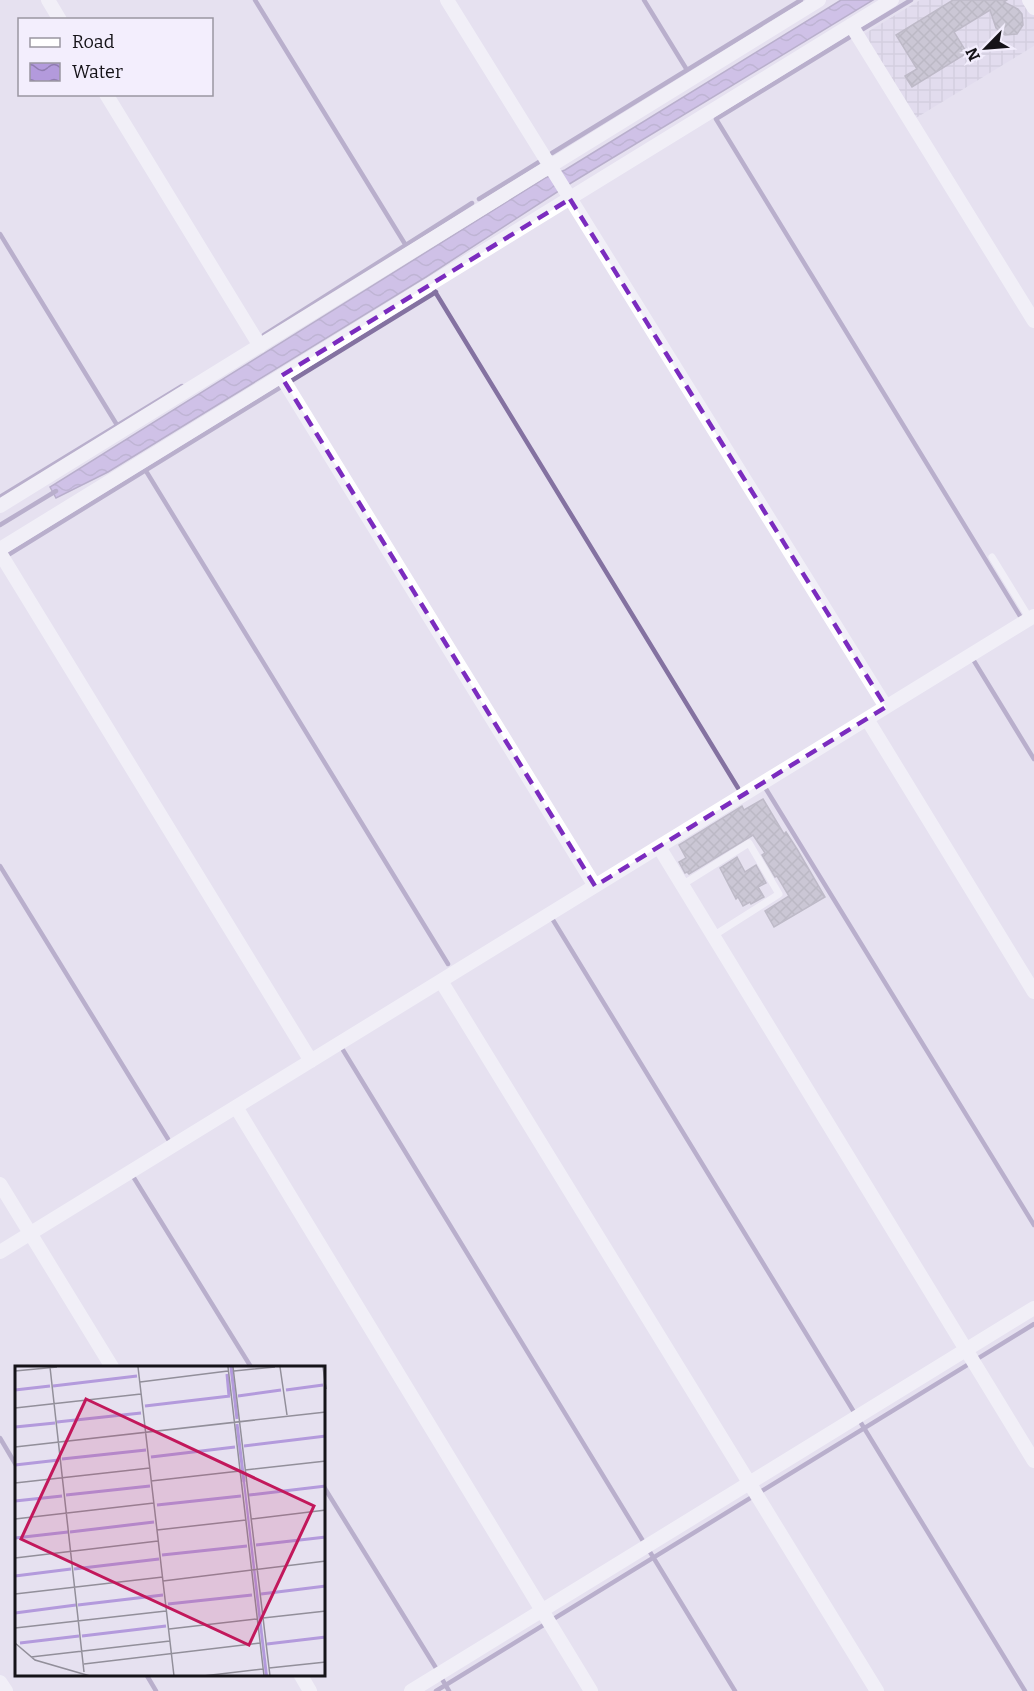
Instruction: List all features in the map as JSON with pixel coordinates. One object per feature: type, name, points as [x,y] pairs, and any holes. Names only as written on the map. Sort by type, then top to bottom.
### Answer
[{"type":"street","points":[[48,0],[59,18]]},
{"type":"street","points":[[447,0],[886,707]]},
{"type":"street","points":[[0,506],[819,0]]},
{"type":"street","points":[[311,1061],[0,551],[567,195],[892,0]]},
{"type":"street","points":[[1029,0],[1034,8]]},
{"type":"street","points":[[852,25],[1034,321]]},
{"type":"street","points":[[107,96],[260,346]]},
{"type":"street","points":[[281,376],[595,886]]},
{"type":"street","points":[[0,1252],[1032,617]]},
{"type":"street","points":[[867,719],[1034,992]]},
{"type":"street","points":[[659,847],[1034,1461]]},
{"type":"street","points":[[441,981],[877,1691]]},
{"type":"street","points":[[236,1107],[591,1691]]},
{"type":"street","points":[[0,1184],[111,1366]]},
{"type":"street","points":[[411,1691],[546,1618],[753,1491],[1034,1308]]},
{"type":"street","points":[[301,1676],[310,1691]]},
{"type":"street","points":[[0,1682],[6,1691]]},
{"type":"lane","points":[[992,557],[1032,617]]},
{"type":"lane","points":[[682,885],[749,843],[780,894],[713,936]]},
{"type":"highlighted area","points":[[570,199],[886,707],[595,886],[281,376]]},
{"type":"shaded area","points":[[920,0],[1024,0],[1034,16],[1034,46],[916,118],[864,34]]},
{"type":"water","points":[[841,0],[873,0],[571,183],[426,277],[108,472],[56,498],[50,487],[545,178],[565,170]]},
{"type":"building","points":[[953,0],[1007,0],[1004,2],[1018,9],[1022,14],[1023,25],[1017,34],[1005,35],[996,28],[990,10],[954,32],[967,53],[912,87],[905,76],[917,69],[896,35]]},
{"type":"building","points":[[763,799],[784,834],[786,832],[797,849],[825,897],[774,927],[765,911],[789,896],[762,855],[765,853],[753,835],[689,874],[685,873],[679,862],[686,858],[679,845],[742,806],[744,810]]},
{"type":"building","points":[[737,857],[745,872],[756,865],[766,883],[758,887],[764,897],[743,906],[738,897],[736,899],[720,868]]},
{"type":"waterway","points":[[255,0],[405,244]]},
{"type":"waterway","points":[[644,0],[687,70]]},
{"type":"waterway","points":[[552,153],[801,0]]},
{"type":"waterway","points":[[863,29],[911,0]]},
{"type":"waterway","points":[[850,37],[716,119],[1020,616]]},
{"type":"waterway","points":[[479,199],[539,162]]},
{"type":"waterway","points":[[264,335],[472,203]]},
{"type":"waterway","points":[[0,234],[117,425]]},
{"type":"waterway","points":[[434,290],[738,788]]},
{"type":"waterway","points":[[291,381],[436,292]]},
{"type":"waterway","points":[[0,497],[182,386]]},
{"type":"waterway","points":[[8,555],[281,387]]},
{"type":"waterway","points":[[146,471],[448,964]]},
{"type":"waterway","points":[[0,525],[56,491]]},
{"type":"waterway","points":[[974,661],[1034,759]]},
{"type":"waterway","points":[[766,789],[1034,1225]]},
{"type":"waterway","points":[[0,866],[168,1139]]},
{"type":"waterway","points":[[553,920],[854,1412]]},
{"type":"waterway","points":[[343,1050],[643,1541]]},
{"type":"waterway","points":[[134,1178],[250,1366]]},
{"type":"waterway","points":[[436,1691],[1034,1324]]},
{"type":"waterway","points":[[861,1423],[1025,1691]]},
{"type":"waterway","points":[[0,1438],[15,1463]]},
{"type":"waterway","points":[[326,1490],[436,1668]]},
{"type":"waterway","points":[[650,1552],[735,1691]]},
{"type":"waterway","points":[[147,1676],[156,1691]]},
{"type":"waterway","points":[[442,1679],[449,1691]]}]
